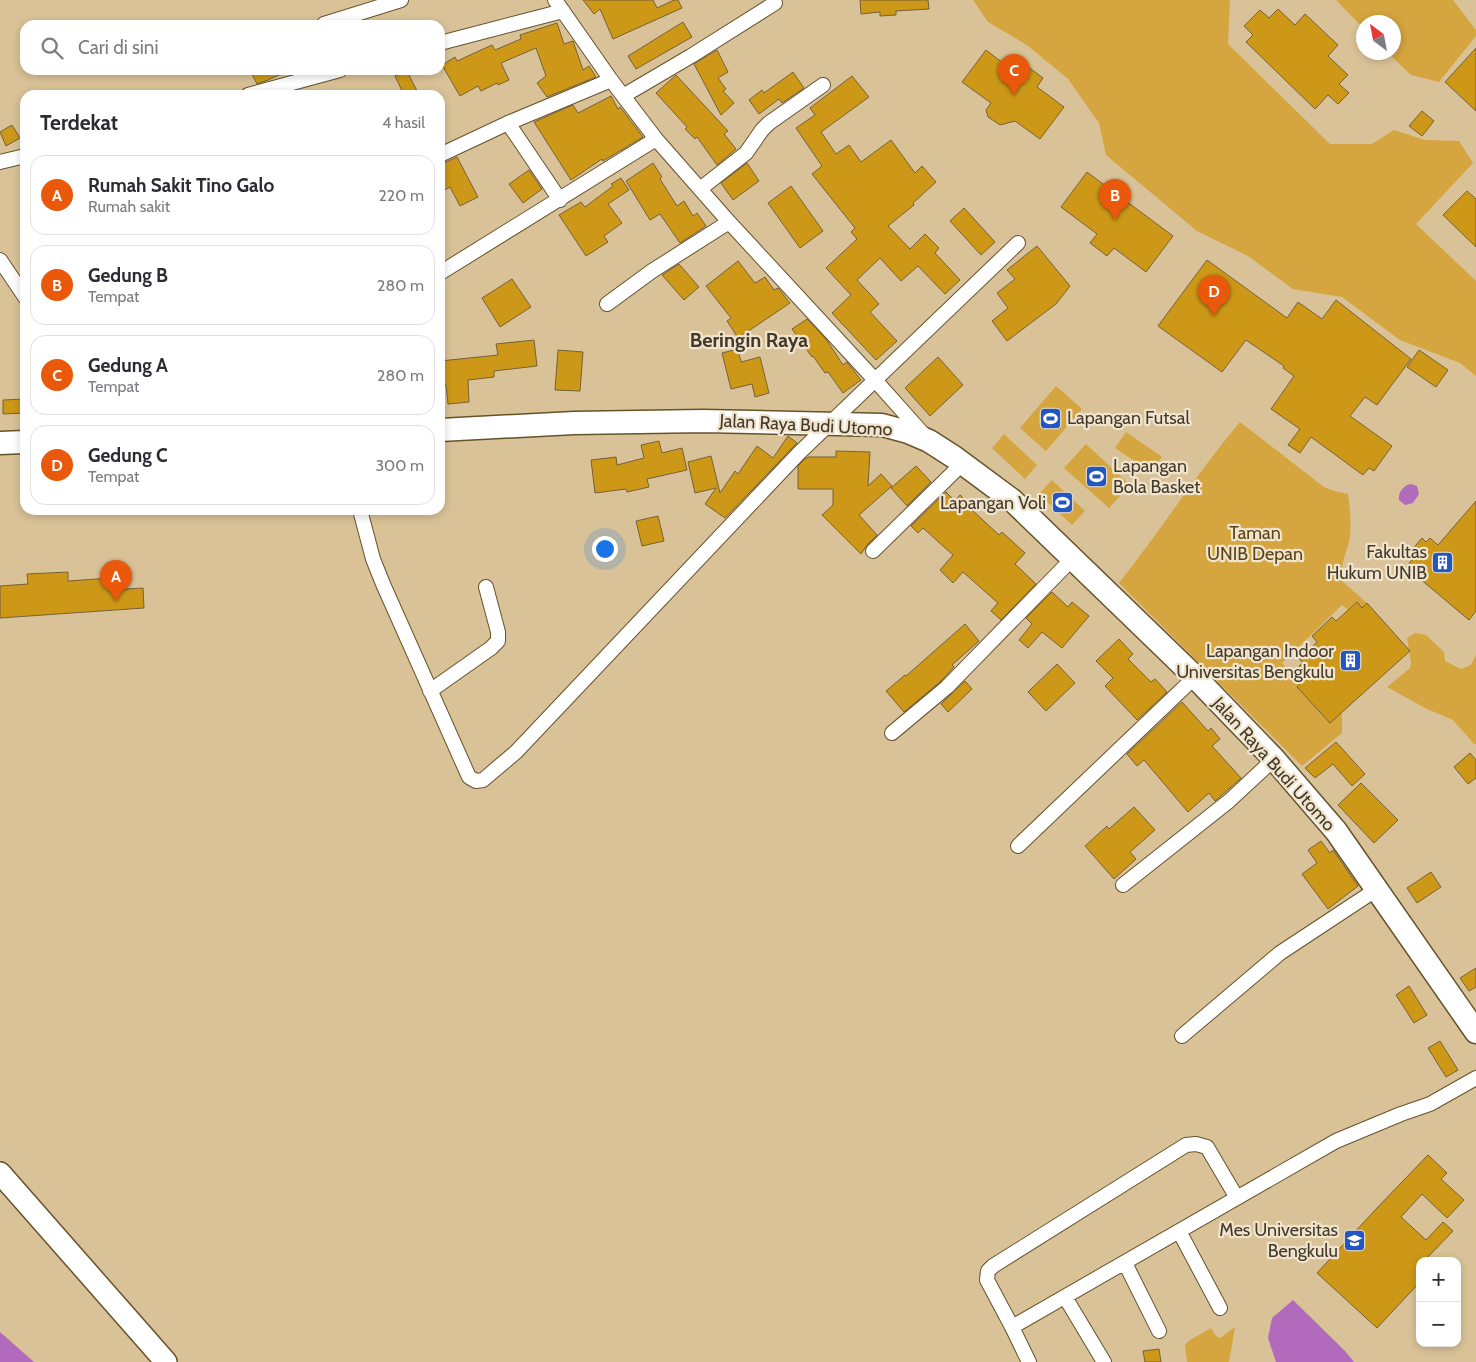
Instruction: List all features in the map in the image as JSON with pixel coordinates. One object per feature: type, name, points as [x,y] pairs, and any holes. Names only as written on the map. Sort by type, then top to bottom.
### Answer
[{"type":"highway","name":"Jalan Raya Budi Utomo","points":[[445,430],[574,423],[703,421],[882,425],[908,432],[929,441],[1012,500],[1195,677],[1274,760],[1336,831],[1476,1032]]},
{"type":"highway","points":[[0,443],[20,442]]},
{"type":"main road","points":[[0,1173],[166,1362]]},
{"type":"street","points":[[337,20],[402,0]]},
{"type":"street","points":[[623,96],[774,4]]},
{"type":"street","points":[[445,41],[559,5],[611,80],[656,139],[729,222],[929,441]]},
{"type":"street","points":[[266,90],[322,75]]},
{"type":"street","points":[[445,152],[611,80]]},
{"type":"street","points":[[700,189],[746,153],[769,123],[823,85]]},
{"type":"street","points":[[508,123],[560,200]]},
{"type":"street","points":[[445,270],[656,139]]},
{"type":"street","points":[[0,162],[20,157]]},
{"type":"street","points":[[607,304],[660,266],[729,222]]},
{"type":"street","points":[[361,515],[382,584],[469,777],[476,781],[483,780],[516,752],[799,453],[1018,243]]},
{"type":"street","points":[[0,260],[20,290]]},
{"type":"street","points":[[873,550],[963,464]]},
{"type":"street","points":[[892,733],[947,687],[1073,558]]},
{"type":"street","points":[[430,691],[498,641],[498,632],[486,587]]},
{"type":"street","points":[[1018,846],[1195,677]]},
{"type":"street","points":[[1123,886],[1229,801],[1274,760]]},
{"type":"street","points":[[1182,1036],[1280,953],[1377,889]]},
{"type":"street","points":[[1012,1327],[1336,1141],[1430,1104],[1476,1078]]},
{"type":"street","points":[[1029,1362],[987,1280],[988,1272],[993,1266],[1186,1145],[1196,1144],[1207,1147],[1238,1198]]},
{"type":"street","points":[[1179,1231],[1220,1308]]},
{"type":"street","points":[[1125,1263],[1159,1331]]},
{"type":"street","points":[[1066,1297],[1104,1362]]},
{"type":"green space","points":[[973,0],[1230,0],[1228,44],[1330,144],[1372,144],[1394,130],[1425,140],[1459,141],[1473,163],[1416,224],[1476,281],[1476,376],[1460,363],[1400,340],[1342,297],[1293,289],[1248,256],[1197,231],[1106,155],[1099,123],[1068,79],[1027,45],[988,22]]},
{"type":"green space","points":[[1336,0],[1453,0],[1476,30],[1476,36],[1439,82],[1411,75],[1395,60],[1401,60],[1401,15],[1356,15],[1356,21]]},
{"type":"green space","name":"Lapangan Futsal","points":[[1056,386],[1082,409],[1046,451],[1020,428]]},
{"type":"green space","name":"Taman UNIB Depan","points":[[1240,422],[1324,487],[1348,494],[1350,530],[1349,542],[1342,566],[1342,581],[1367,603],[1362,608],[1356,602],[1348,610],[1342,605],[1282,663],[1301,683],[1297,687],[1328,721],[1340,710],[1342,713],[1342,733],[1302,766],[1119,583]]},
{"type":"green space","points":[[1126,432],[1162,457],[1151,472],[1115,448]]},
{"type":"green space","name":"Lapangan Voli","points":[[1004,434],[1037,465],[1025,479],[992,448]]},
{"type":"green space","name":"Lapangan Bola Basket","points":[[1086,444],[1130,485],[1109,508],[1064,468]]},
{"type":"green space","name":"Lapangan Voli","points":[[1052,480],[1085,511],[1072,525],[1039,494]]},
{"type":"green space","points":[[1415,633],[1426,635],[1444,652],[1445,661],[1461,669],[1471,665],[1476,654],[1476,744],[1453,720],[1427,709],[1387,687],[1410,668],[1407,638]]},
{"type":"green space","points":[[1235,1327],[1229,1362],[1187,1362],[1185,1345],[1190,1340],[1211,1328],[1216,1336],[1220,1338]]},
{"type":"shaded area","points":[[1411,484],[1417,486],[1419,494],[1413,503],[1405,505],[1399,500],[1399,494],[1404,487]]},
{"type":"shaded area","points":[[1293,1300],[1354,1362],[1276,1362],[1268,1338],[1272,1318]]},
{"type":"shaded area","points":[[0,1332],[34,1362],[0,1362]]},
{"type":"building","points":[[583,0],[653,0],[657,8],[678,0],[682,8],[613,39],[600,9],[594,14]]},
{"type":"building","points":[[860,0],[928,0],[929,9],[896,11],[896,15],[880,16],[880,12],[861,14]]},
{"type":"building","points":[[1278,9],[1295,25],[1305,14],[1338,45],[1328,56],[1348,75],[1339,84],[1349,93],[1338,104],[1328,95],[1315,109],[1246,42],[1253,35],[1244,26],[1260,10],[1269,18]]},
{"type":"building","points":[[683,22],[692,37],[636,69],[628,56]]},
{"type":"building","points":[[557,23],[564,44],[573,41],[583,70],[589,66],[596,77],[547,97],[537,83],[546,76],[536,48],[501,63],[509,80],[498,85],[497,83],[481,91],[478,86],[460,96],[445,70],[445,63],[455,57],[457,61],[492,45],[495,50],[521,39],[520,35]]},
{"type":"building","points":[[1476,48],[1476,111],[1445,82]]},
{"type":"building","points":[[717,50],[728,72],[718,78],[726,89],[723,91],[734,103],[721,115],[694,64]]},
{"type":"building","points":[[986,50],[1012,70],[1019,60],[1043,78],[1037,87],[1064,107],[1040,139],[1015,121],[1000,125],[988,117],[986,110],[991,103],[962,82]]},
{"type":"building","points":[[793,72],[804,88],[782,103],[779,99],[759,114],[749,100],[762,90],[764,93]]},
{"type":"building","points":[[252,75],[279,75],[268,80],[257,84]]},
{"type":"building","points":[[409,75],[416,90],[402,90],[395,76]]},
{"type":"building","points":[[676,75],[728,131],[724,134],[736,149],[717,165],[697,137],[695,139],[685,129],[687,127],[656,93]]},
{"type":"building","points":[[852,76],[869,97],[821,132],[836,154],[849,145],[861,162],[891,140],[915,173],[922,166],[936,182],[913,203],[914,205],[888,226],[910,249],[925,234],[939,248],[935,253],[960,280],[945,294],[918,266],[901,281],[880,258],[857,280],[879,304],[870,312],[897,341],[876,360],[832,313],[851,295],[826,268],[857,239],[851,232],[855,228],[812,174],[822,166],[796,128],[815,115],[810,108]]},
{"type":"building","points":[[611,96],[618,109],[620,107],[643,137],[603,161],[602,159],[571,180],[534,122],[573,105],[578,113]]},
{"type":"building","points":[[1422,111],[1434,121],[1422,136],[1409,126]]},
{"type":"building","points":[[12,125],[20,138],[6,146],[0,132]]},
{"type":"building","points":[[457,157],[478,197],[460,206],[450,187],[445,190],[445,163]]},
{"type":"building","points":[[653,163],[662,177],[660,179],[677,206],[684,201],[693,216],[697,213],[706,226],[680,243],[660,214],[650,220],[626,181]]},
{"type":"building","points":[[747,163],[759,181],[733,200],[721,183]]},
{"type":"building","points":[[529,170],[542,189],[523,203],[509,184]]},
{"type":"building","points":[[1087,172],[1173,236],[1146,272],[1114,248],[1107,256],[1090,243],[1097,234],[1061,207]]},
{"type":"building","points":[[621,178],[629,190],[608,204],[622,223],[604,236],[608,242],[586,256],[559,215],[581,202],[585,207],[613,186],[611,184]]},
{"type":"building","points":[[791,186],[823,231],[800,248],[768,203]]},
{"type":"building","points":[[1467,191],[1476,199],[1476,247],[1443,215]]},
{"type":"building","points":[[964,208],[995,242],[981,255],[950,221]]},
{"type":"building","points":[[1037,246],[1070,286],[1056,304],[1007,341],[992,321],[1008,308],[997,293],[1015,279],[1007,270]]},
{"type":"building","points":[[1207,260],[1287,318],[1298,302],[1322,319],[1336,300],[1411,359],[1377,405],[1365,397],[1350,416],[1392,446],[1374,471],[1369,468],[1363,475],[1311,437],[1300,453],[1288,445],[1300,429],[1271,409],[1294,376],[1283,368],[1284,366],[1246,340],[1222,372],[1158,326]]},
{"type":"building","points":[[738,261],[755,283],[765,277],[774,290],[778,288],[790,303],[738,338],[727,321],[731,318],[706,286]]},
{"type":"building","points":[[679,264],[699,287],[684,300],[662,275]]},
{"type":"building","points":[[512,279],[531,307],[500,327],[482,298]]},
{"type":"building","points":[[807,319],[826,339],[843,365],[847,362],[861,380],[843,393],[828,372],[825,373],[812,357],[792,329]]},
{"type":"building","points":[[534,340],[537,366],[494,371],[494,377],[468,380],[469,402],[448,404],[445,385],[445,360],[498,355],[496,344]]},
{"type":"building","points":[[738,349],[741,362],[760,357],[769,393],[755,397],[752,384],[731,389],[722,353]]},
{"type":"building","points":[[558,350],[583,352],[580,391],[555,390]]},
{"type":"building","points":[[1419,350],[1448,370],[1436,387],[1407,367]]},
{"type":"building","points":[[938,357],[963,385],[930,416],[905,388]]},
{"type":"building","points":[[20,399],[20,413],[3,414],[3,400]]},
{"type":"building","points":[[788,436],[797,443],[725,518],[705,504],[716,488],[695,493],[688,462],[711,456],[720,493],[735,471],[738,474],[757,446],[773,458]]},
{"type":"building","points":[[659,441],[662,453],[682,448],[687,470],[647,479],[649,487],[627,492],[626,489],[595,493],[591,460],[616,457],[617,465],[644,458],[641,445]]},
{"type":"building","points":[[836,451],[870,452],[868,486],[881,474],[892,486],[859,515],[877,535],[861,554],[822,515],[833,505],[833,489],[798,489],[798,466],[805,459],[808,457],[836,457]]},
{"type":"building","points":[[916,466],[931,482],[907,506],[891,488]]},
{"type":"building","points":[[946,492],[955,501],[960,495],[973,507],[971,509],[999,535],[1002,532],[1025,553],[1015,564],[1036,584],[1001,620],[991,611],[998,603],[963,572],[953,583],[940,570],[953,555],[923,528],[918,533],[911,526]]},
{"type":"building","name":"Fakultas Hukum UNIB","points":[[1476,501],[1476,611],[1469,620],[1406,567],[1415,556],[1410,552],[1422,538],[1426,542],[1430,538],[1438,545]]},
{"type":"building","points":[[658,516],[664,541],[642,546],[636,521]]},
{"type":"building","points":[[68,572],[68,581],[110,578],[111,590],[143,588],[144,608],[0,618],[0,586],[28,584],[27,574]]},
{"type":"building","points":[[1052,592],[1068,607],[1072,602],[1089,616],[1062,648],[1042,632],[1028,648],[1019,640],[1032,624],[1026,618]]},
{"type":"building","name":"Lapangan Indoor Universitas Bengkulu","points":[[1357,602],[1362,608],[1367,603],[1410,651],[1330,723],[1297,687],[1308,676],[1299,666],[1303,663],[1299,659],[1317,642],[1312,636],[1332,617],[1336,621]]},
{"type":"building","points":[[965,624],[979,641],[952,665],[954,667],[941,681],[904,712],[886,691]]},
{"type":"building","points":[[1119,639],[1133,654],[1128,659],[1151,682],[1155,679],[1167,692],[1137,720],[1105,686],[1113,678],[1096,661]]},
{"type":"building","points":[[1057,664],[1075,683],[1046,711],[1028,692]]},
{"type":"building","points":[[965,681],[972,689],[948,712],[941,704]]},
{"type":"building","points":[[1182,702],[1208,731],[1211,728],[1220,739],[1212,746],[1241,778],[1215,801],[1209,793],[1188,812],[1144,760],[1137,766],[1127,754]]},
{"type":"building","points":[[1336,742],[1365,774],[1352,786],[1333,764],[1315,778],[1305,768]]},
{"type":"building","points":[[1470,753],[1476,760],[1476,778],[1468,784],[1454,767]]},
{"type":"building","points":[[1361,783],[1398,820],[1374,843],[1338,805]]},
{"type":"building","points":[[1134,807],[1155,830],[1130,852],[1136,859],[1114,879],[1085,846],[1107,826],[1109,829]]},
{"type":"building","points":[[1321,841],[1330,853],[1333,850],[1358,886],[1328,909],[1302,874],[1317,863],[1308,850]]},
{"type":"building","points":[[1431,872],[1441,887],[1417,903],[1407,888]]},
{"type":"building","points":[[1476,968],[1476,987],[1469,991],[1460,978]]},
{"type":"building","points":[[1409,986],[1427,1015],[1414,1023],[1396,995]]},
{"type":"building","points":[[1440,1041],[1458,1070],[1446,1077],[1428,1048]]},
{"type":"building","points":[[1428,1155],[1447,1173],[1441,1179],[1464,1200],[1447,1218],[1422,1194],[1401,1217],[1426,1240],[1443,1222],[1453,1231],[1428,1257],[1416,1257],[1416,1286],[1377,1328],[1317,1273]]},
{"type":"building","points":[[1159,1349],[1161,1362],[1145,1362],[1143,1351]]},
{"type":"place","name":"Gedung A","points":[[1014,95]]},
{"type":"place","name":"Gedung B","points":[[1115,220]]},
{"type":"place","name":"Gedung C","points":[[1214,316]]},
{"type":"place","name":"Lapangan Futsal","points":[[1051,418]]},
{"type":"place","name":"Lapangan Bola Basket","points":[[1097,476]]},
{"type":"place","name":"Lapangan Voli","points":[[1062,503]]},
{"type":"place","name":"Fakultas Hukum UNIB","points":[[1443,562]]},
{"type":"place","name":"Rumah Sakit Tino Galo","points":[[116,601]]},
{"type":"place","name":"Lapangan Indoor Universitas Bengkulu","points":[[1350,661]]},
{"type":"place","name":"Mes Universitas Bengkulu","points":[[1354,1240]]},
{"type":"district","name":"Beringin Raya","points":[[749,340]]}]
